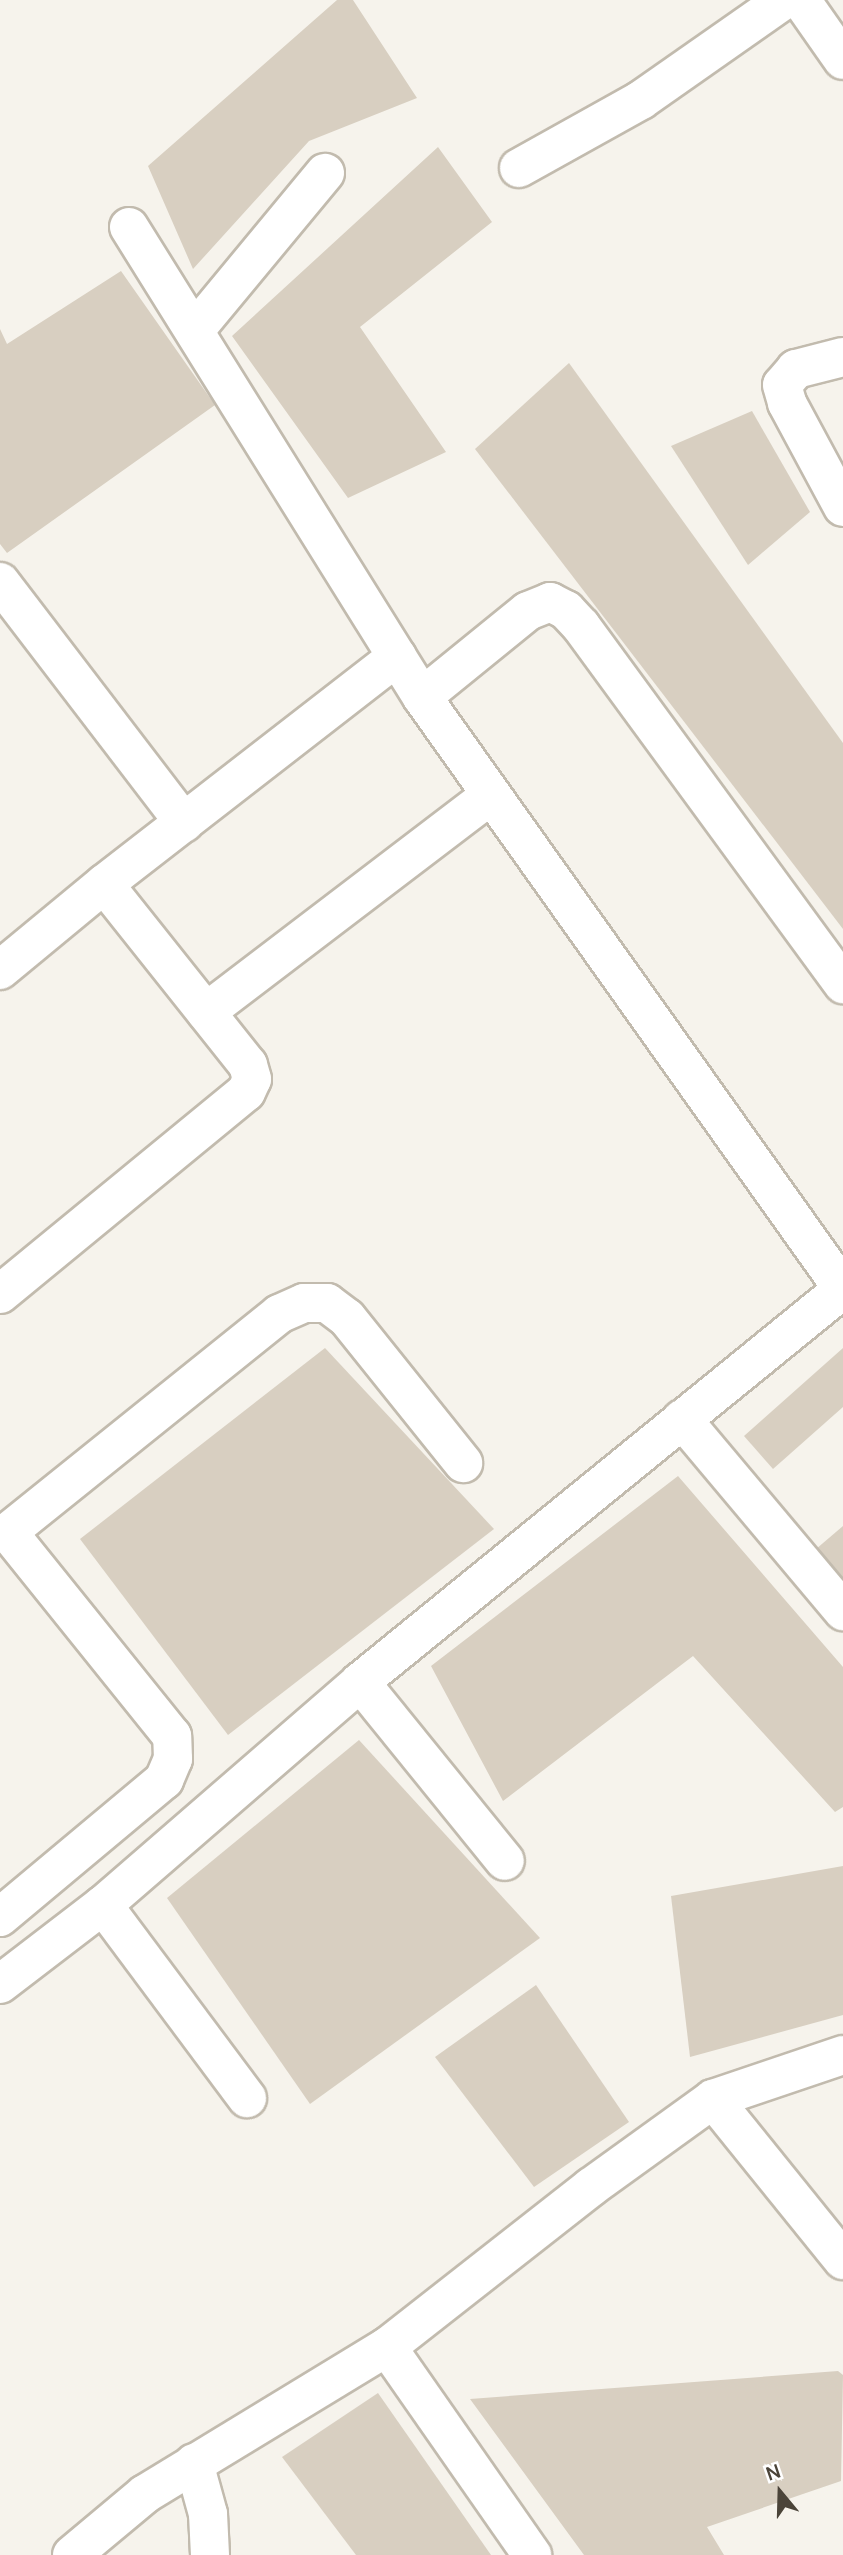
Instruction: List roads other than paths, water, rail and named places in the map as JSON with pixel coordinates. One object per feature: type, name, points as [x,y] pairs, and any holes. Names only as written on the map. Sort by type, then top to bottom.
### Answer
[{"type":"street","points":[[519,168],[641,100],[784,0]]},
{"type":"street","points":[[801,0],[843,60]]},
{"type":"street","points":[[195,330],[325,173]]},
{"type":"street","points":[[0,1984],[103,1905],[360,1682],[843,1289],[422,697],[130,227]]},
{"type":"street","points":[[843,357],[796,369],[782,385],[787,404],[843,507]]},
{"type":"street","points":[[0,582],[184,822]]},
{"type":"street","points":[[422,697],[528,611],[550,602],[566,610],[581,626],[843,984]]},
{"type":"street","points":[[0,970],[104,884],[397,657]]},
{"type":"street","points":[[206,1012],[490,796]]},
{"type":"street","points":[[0,1294],[246,1092],[252,1079],[248,1065],[104,884]]},
{"type":"street","points":[[0,1917],[163,1780],[173,1759],[172,1736],[8,1532],[279,1314],[304,1303],[327,1303],[347,1318],[463,1463]]},
{"type":"street","points":[[682,1419],[843,1611]]},
{"type":"street","points":[[360,1682],[505,1861]]},
{"type":"street","points":[[103,1905],[247,2098]]},
{"type":"street","points":[[72,2555],[145,2494],[387,2347],[489,2270],[591,2187],[713,2099],[843,2055]]},
{"type":"street","points":[[713,2099],[843,2260]]},
{"type":"street","points":[[387,2347],[532,2555]]},
{"type":"street","points":[[194,2463],[208,2514],[210,2555]]}]
